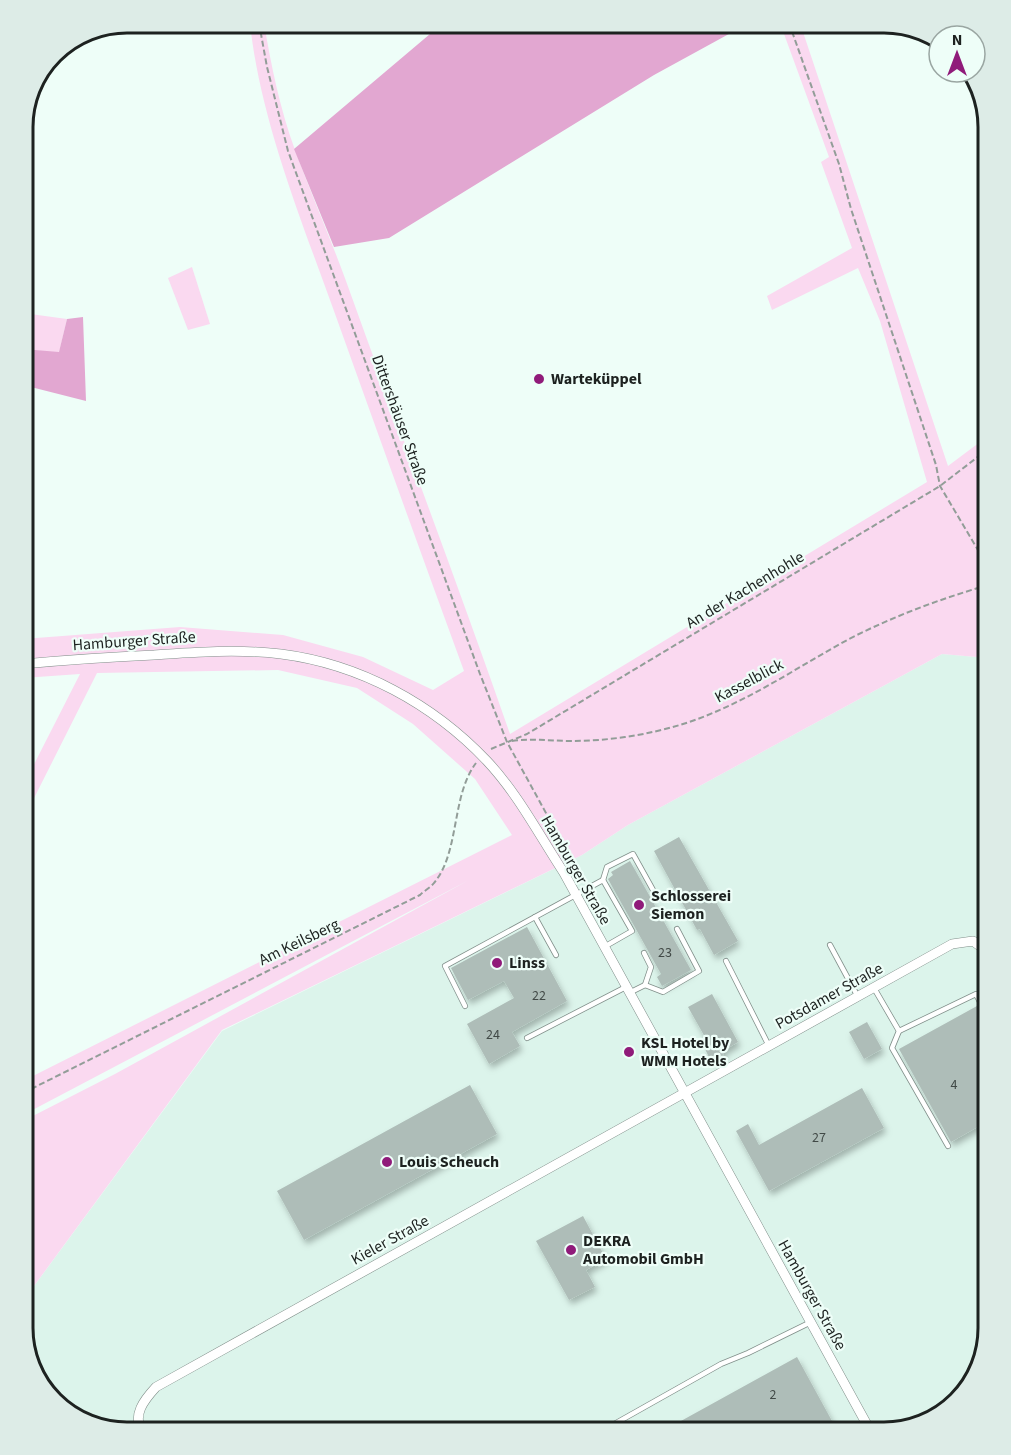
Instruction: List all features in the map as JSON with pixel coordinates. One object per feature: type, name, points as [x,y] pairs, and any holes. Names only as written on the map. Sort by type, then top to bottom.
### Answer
[{"type":"street","name":"Hamburger Straße","points":[[33,663],[203,652],[258,652],[301,658],[340,668],[393,688],[459,734],[482,756],[512,791],[575,894],[865,1422]]},
{"type":"street","name":"Potsdamer Straße","points":[[685,1093],[952,944],[974,941],[978,944]]},
{"type":"street","name":"Kieler Straße","points":[[139,1422],[140,1405],[156,1388],[685,1093]]},
{"type":"lane","points":[[465,1006],[446,966],[603,880],[607,867],[633,854],[658,899]]},
{"type":"lane","points":[[603,880],[632,931],[604,947]]},
{"type":"lane","points":[[535,917],[556,955]]},
{"type":"lane","points":[[527,1038],[628,990],[645,985],[663,992],[699,971],[677,929]]},
{"type":"lane","points":[[831,945],[858,996]]},
{"type":"lane","points":[[644,953],[651,967],[645,985]]},
{"type":"lane","points":[[726,961],[769,1046]]},
{"type":"lane","points":[[874,988],[899,1031]]},
{"type":"lane","points":[[948,1146],[892,1048],[899,1031],[976,994],[978,998]]},
{"type":"lane","points":[[618,1422],[720,1364],[809,1323]]},
{"type":"path","name":"Dittershäuser Straße","points":[[261,33],[288,151],[480,674],[507,742],[547,815]]},
{"type":"path","points":[[793,33],[839,164],[851,209],[936,465],[940,486],[978,550]]},
{"type":"path","name":"An der Kachenhohle","points":[[507,742],[543,725],[940,486],[978,457]]},
{"type":"path","name":"Kasselblick","points":[[507,742],[528,739],[571,741],[607,738],[681,725],[733,706],[850,639],[897,616],[945,597],[978,588]]},
{"type":"path","points":[[482,756],[493,747],[507,742]]},
{"type":"path","name":"Am Keilsberg","points":[[33,1088],[420,895],[440,876],[465,787],[472,768],[482,756]]},
{"type":"shaded area","points":[[251,33],[266,33],[276,87],[295,150],[346,281],[510,734],[927,482],[880,321],[858,268],[772,310],[767,296],[852,248],[821,162],[829,157],[784,33],[803,33],[948,466],[978,444],[978,657],[942,654],[628,825],[582,855],[222,1030],[33,1287],[33,1116],[115,1074],[469,880],[33,1110],[33,1076],[512,835],[475,779],[413,724],[357,688],[278,670],[97,673],[33,800],[33,766],[80,674],[33,677],[33,638],[180,627],[283,635],[363,657],[433,690],[464,671],[283,168],[255,59]]},
{"type":"shaded area","points":[[431,33],[731,33],[654,75],[389,238],[334,247],[294,149]]},
{"type":"shaded area","points":[[192,267],[210,324],[188,330],[168,278]]},
{"type":"shaded area","points":[[33,314],[67,319],[59,353],[33,350]]},
{"type":"shaded area","points":[[83,317],[86,401],[33,388],[33,350],[59,352],[67,319]]},
{"type":"shaded area","points":[[942,654],[978,657],[978,1328],[971,1364],[950,1394],[920,1415],[884,1422],[121,1422],[86,1412],[61,1394],[46,1375],[36,1352],[33,1328],[33,1287],[222,1031],[582,855],[628,825]]},
{"type":"building","points":[[679,837],[738,941],[714,955],[700,929],[697,930],[654,851]]},
{"type":"building","points":[[630,861],[691,970],[662,986],[657,977],[661,974],[608,879],[613,875],[611,872]]},
{"type":"building","points":[[527,927],[567,1001],[512,1032],[520,1046],[489,1064],[467,1024],[514,998],[504,981],[468,1000],[451,968]]},
{"type":"building","points":[[712,994],[738,1042],[711,1061],[705,1049],[710,1046],[688,1007]]},
{"type":"building","points":[[977,1006],[978,1127],[951,1142],[899,1049]]},
{"type":"building","points":[[867,1022],[882,1049],[864,1059],[849,1032]]},
{"type":"building","name":"Louis Scheuch","points":[[470,1085],[497,1134],[304,1240],[277,1191]]},
{"type":"building","points":[[862,1088],[884,1128],[769,1191],[736,1131],[748,1124],[759,1145]]},
{"type":"building","name":"DEKRA Automobil GmbH","points":[[583,1216],[606,1259],[586,1270],[595,1287],[569,1300],[536,1241]]},
{"type":"building","points":[[797,1357],[833,1422],[679,1422]]},
{"type":"place","name":"Warteküppel","points":[[539,379]]},
{"type":"place","name":"Schlosserei Siemon","points":[[639,905]]},
{"type":"place","name":"Linss","points":[[497,963]]},
{"type":"place","name":"KSL Hotel by WMM Hotels","points":[[629,1052]]},
{"type":"place","name":"Louis Scheuch","points":[[387,1162]]},
{"type":"place","name":"DEKRA Automobil GmbH","points":[[571,1250]]}]
